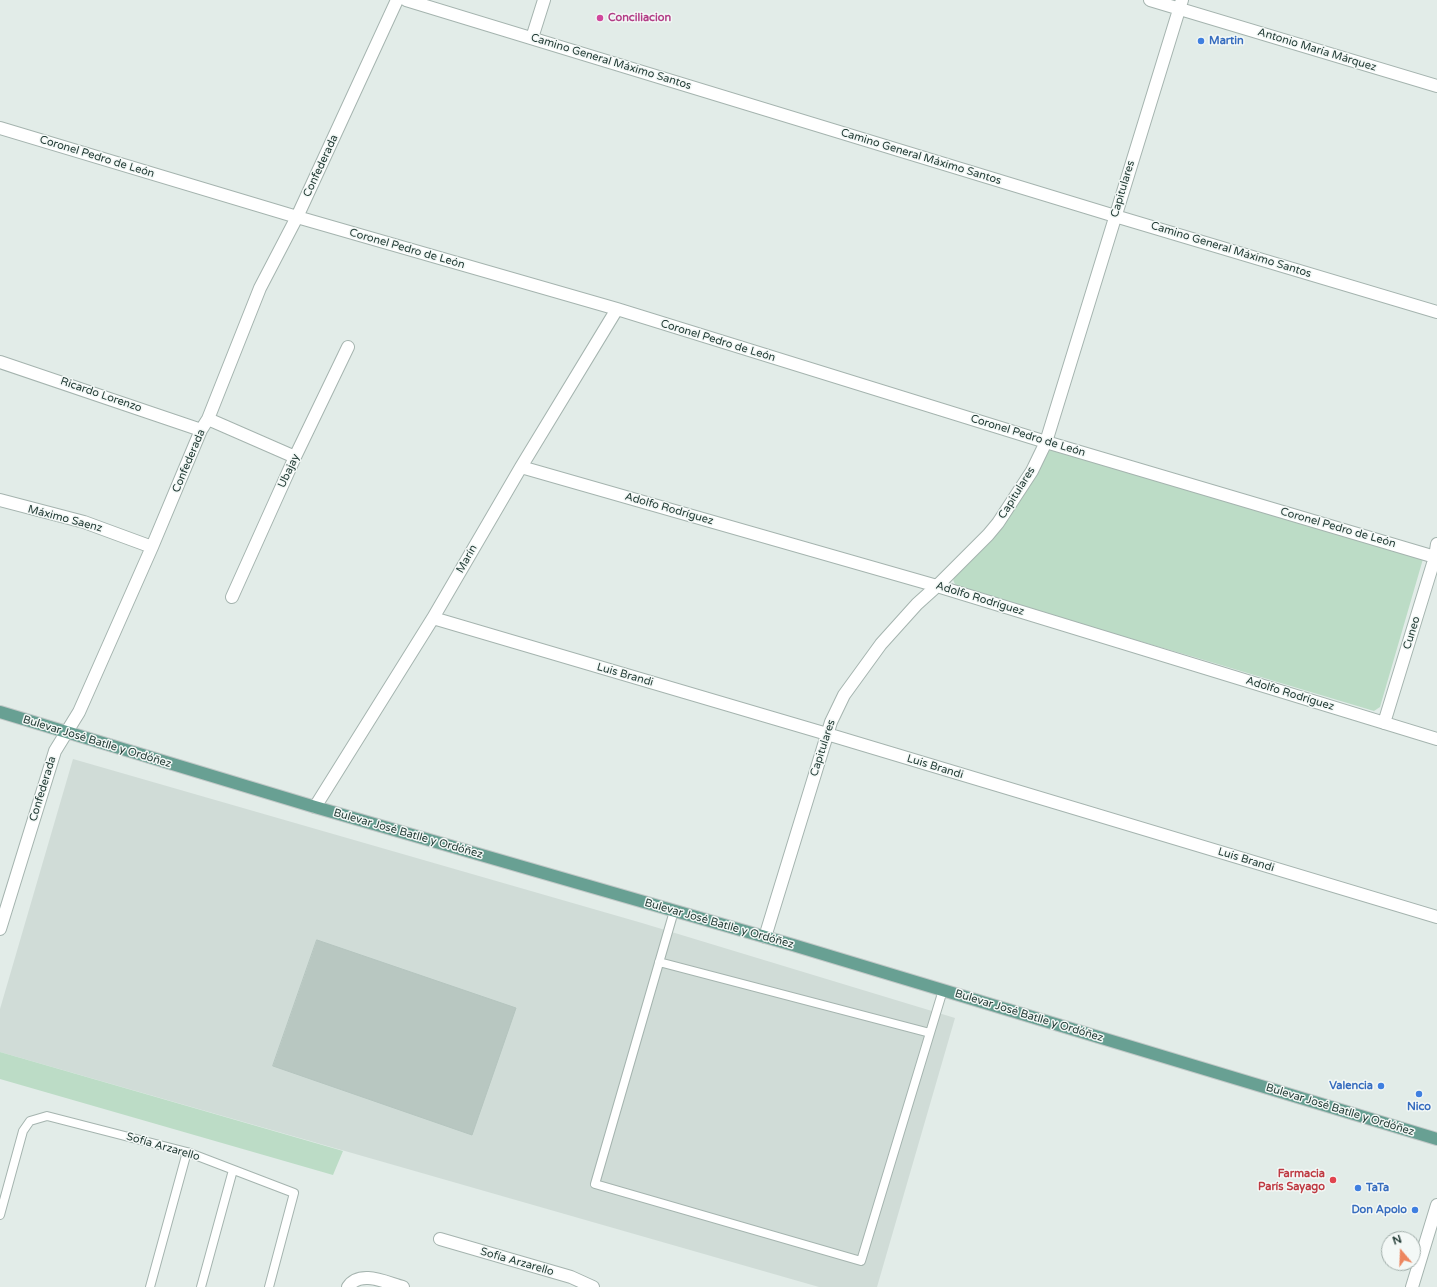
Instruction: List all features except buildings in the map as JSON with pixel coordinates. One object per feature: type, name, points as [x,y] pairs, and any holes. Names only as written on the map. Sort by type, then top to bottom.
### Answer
[{"type":"main road","name":"Bulevar José Batlle y Ordóñez","points":[[0,712],[315,807],[765,937],[1437,1139]]},
{"type":"street","name":"Confederada","points":[[0,929],[55,751],[79,712],[152,547],[201,430],[208,420],[260,288],[297,217],[397,0]]},
{"type":"street","name":"Camino General Máximo Santos","points":[[406,0],[1115,216],[1437,312]]},
{"type":"street","points":[[532,38],[544,0]]},
{"type":"street","name":"Antonio María Márquez","points":[[1150,0],[1181,4],[1437,86]]},
{"type":"street","name":"Capitulares","points":[[765,937],[830,722],[844,695],[881,644],[917,604],[988,535],[998,523],[1032,471],[1046,442],[1181,4]]},
{"type":"street","name":"Coronel Pedro de León","points":[[0,128],[297,217],[617,309],[1046,442],[1435,557]]},
{"type":"street","name":"Marín","points":[[315,807],[433,618],[521,467],[617,309]]},
{"type":"street","name":"Ubajay","points":[[232,597],[295,457],[348,347]]},
{"type":"street","name":"Ricardo Lorenzo","points":[[0,362],[201,430]]},
{"type":"street","points":[[208,420],[295,457]]},
{"type":"street","name":"Adolfo Rodríguez","points":[[521,467],[937,586],[1437,739]]},
{"type":"street","name":"Máximo Saenz","points":[[0,500],[84,522],[152,547]]},
{"type":"street","name":"Cuneo","points":[[1384,723],[1435,557],[1437,544]]},
{"type":"street","name":"Luis Brandi","points":[[433,618],[827,734],[1437,918]]},
{"type":"street","points":[[1412,1287],[1437,1205]]},
{"type":"street","name":"Sofía Arzarello","points":[[440,1239],[571,1277],[593,1287]]},
{"type":"street","points":[[348,1287],[356,1279],[369,1278],[403,1287]]},
{"type":"lane","points":[[674,911],[595,1184],[861,1261],[943,990]]},
{"type":"lane","points":[[659,962],[930,1033]]},
{"type":"lane","name":"Sofía Arzarello","points":[[0,1216],[23,1131],[30,1121],[47,1116],[187,1152],[294,1193],[269,1287]]},
{"type":"lane","points":[[150,1287],[187,1152]]},
{"type":"lane","points":[[201,1287],[233,1170]]},
{"type":"shaded area","points":[[73,759],[642,923],[955,1018],[877,1287],[819,1287],[0,1052],[0,1009]]},
{"type":"green space","points":[[1049,450],[1054,450],[1423,559],[1380,707],[1374,711],[960,589],[956,586],[953,579],[954,574]]},
{"type":"green space","points":[[0,1052],[343,1151],[333,1175],[0,1079]]},
{"type":"place","name":"Conciliacion","points":[[600,18]]},
{"type":"place","name":"Martin","points":[[1201,41]]},
{"type":"place","name":"Valencia","points":[[1381,1086]]},
{"type":"place","name":"Nico","points":[[1419,1094]]},
{"type":"place","name":"Farmacia París Sayago","points":[[1333,1180]]},
{"type":"place","name":"TaTa","points":[[1358,1188]]},
{"type":"place","name":"Don Apolo","points":[[1415,1210]]}]
